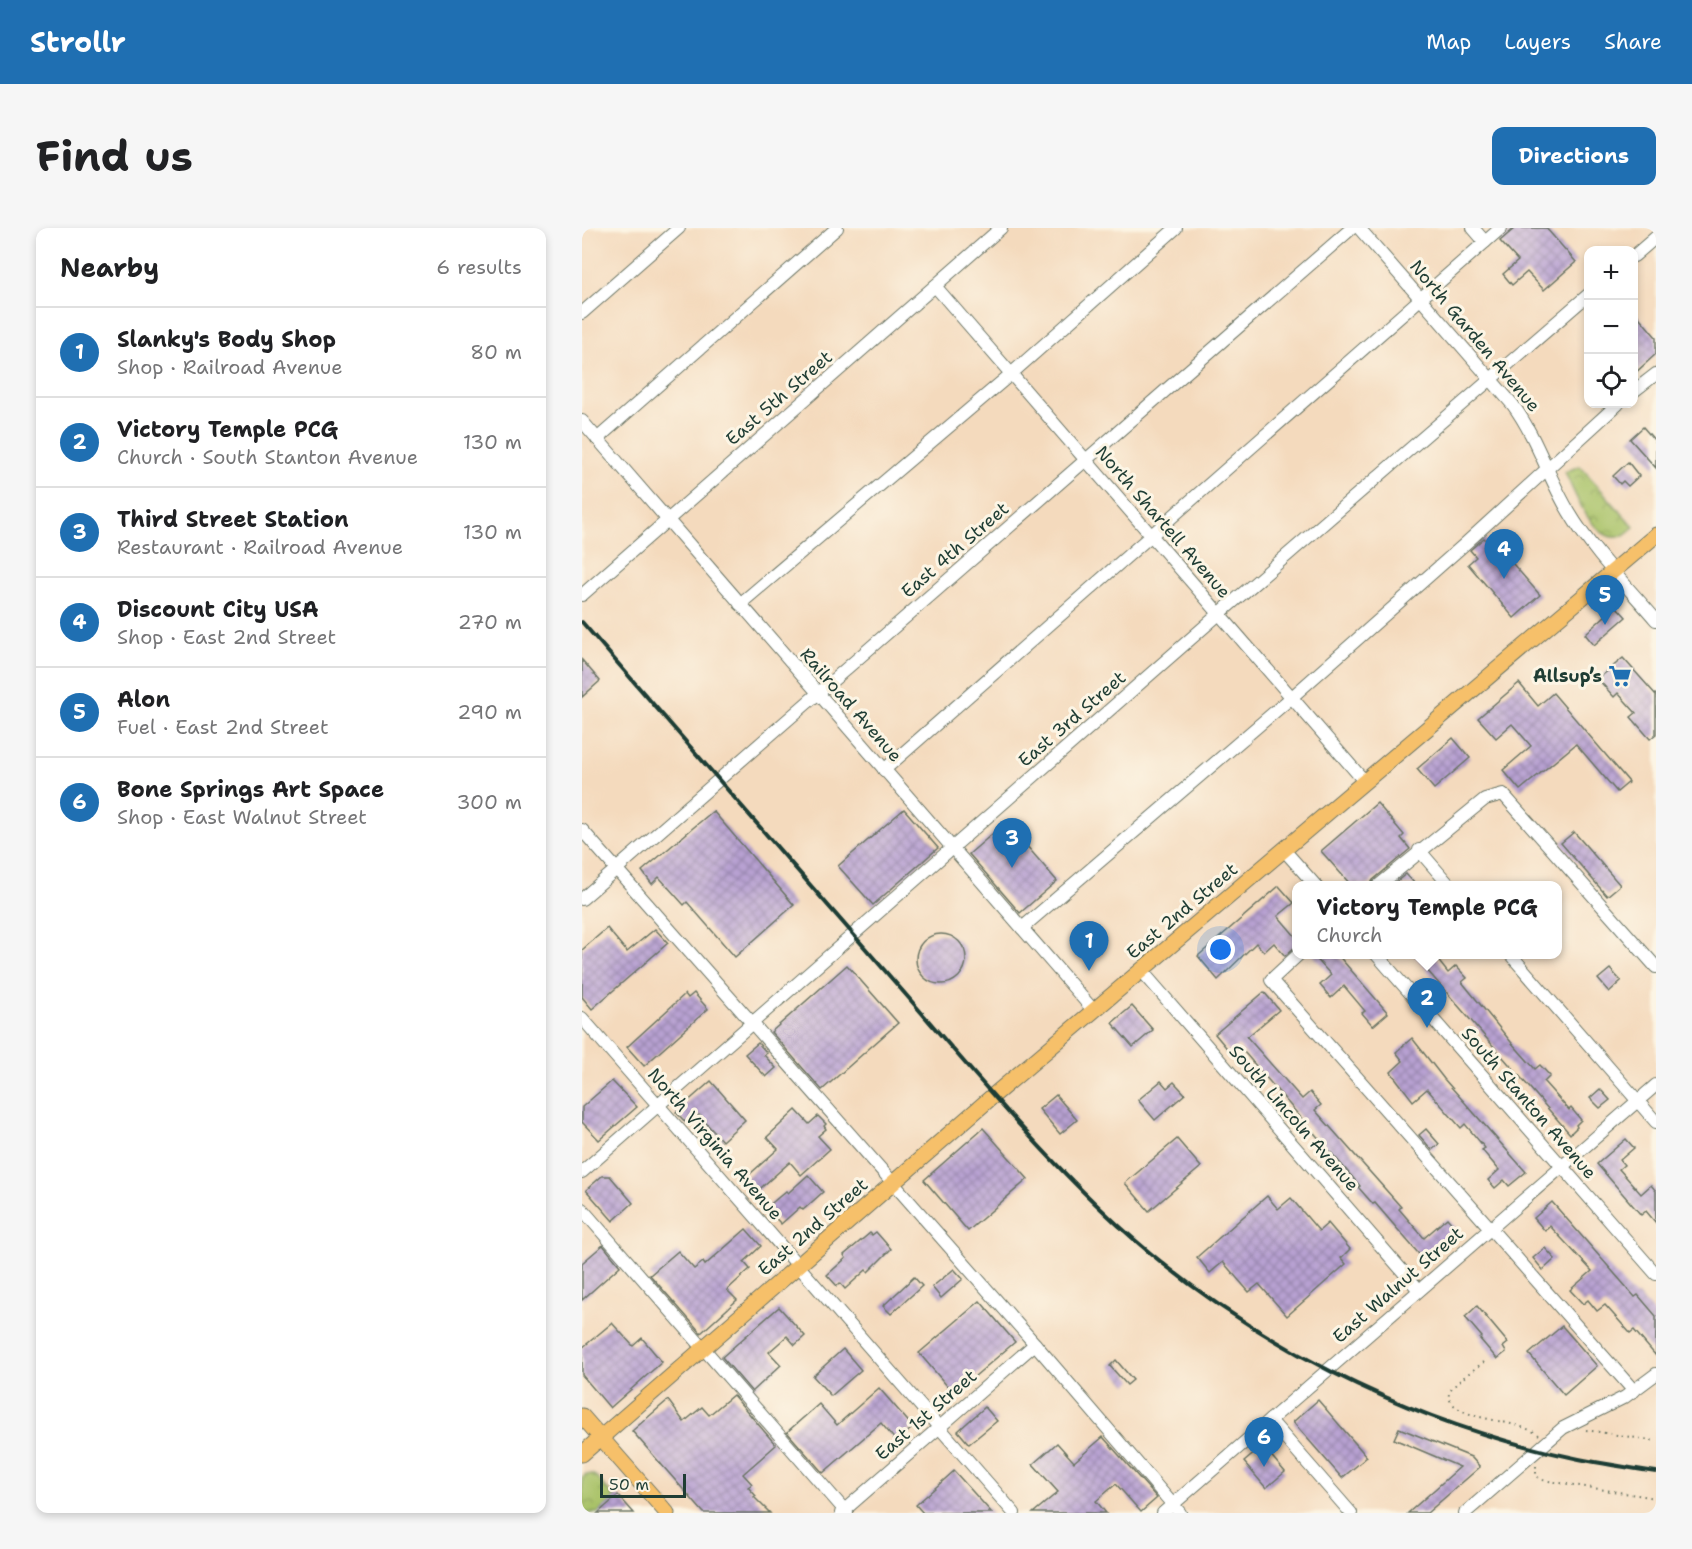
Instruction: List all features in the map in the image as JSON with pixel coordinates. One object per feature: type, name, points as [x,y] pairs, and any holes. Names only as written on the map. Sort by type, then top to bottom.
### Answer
[{"type":"main road","name":"East 2nd Street","points":[[582,1454],[1094,1011],[1656,535]]},
{"type":"main road","points":[[582,1416],[667,1513]]},
{"type":"street","points":[[582,312],[679,228]]},
{"type":"street","points":[[597,439],[837,228]]},
{"type":"street","name":"East 5th Street","points":[[582,595],[1001,228]]},
{"type":"street","points":[[740,604],[1011,374],[1176,228]]},
{"type":"street","name":"East 4th Street","points":[[582,899],[1352,228]]},
{"type":"street","name":"North Garden Avenue","points":[[1359,228],[1520,415],[1569,511],[1614,572],[1656,620]]},
{"type":"street","points":[[1473,228],[1485,242]]},
{"type":"street","points":[[884,770],[1501,228]]},
{"type":"street","points":[[1638,253],[1656,237]]},
{"type":"street","name":"North Shartell Avenue","points":[[935,285],[1365,782]]},
{"type":"street","name":"East 3rd Street","points":[[582,1172],[1219,614],[1584,299]]},
{"type":"street","points":[[1638,388],[1656,374]]},
{"type":"street","points":[[1022,928],[1292,697],[1614,408]]},
{"type":"street","name":"Railroad Avenue","points":[[582,421],[1094,1011]]},
{"type":"street","points":[[1383,881],[1485,799],[1503,794],[1656,967]]},
{"type":"street","points":[[582,830],[1035,1344],[1172,1510]]},
{"type":"street","points":[[1284,850],[1312,881]]},
{"type":"street","points":[[1419,850],[1446,881]]},
{"type":"street","points":[[1294,959],[1271,980],[1634,1391]]},
{"type":"street","name":"South Stanton Avenue","points":[[1380,959],[1656,1274]]},
{"type":"street","points":[[1514,959],[1656,1122]]},
{"type":"street","name":"South Lincoln Avenue","points":[[1142,971],[1419,1290]]},
{"type":"street","name":"North Virginia Avenue","points":[[582,1018],[1014,1513]]},
{"type":"street","name":"East Walnut Street","points":[[1172,1510],[1270,1420],[1656,1085]]},
{"type":"street","points":[[582,1209],[844,1512]]},
{"type":"street","name":"East 1st Street","points":[[844,1512],[1035,1344]]},
{"type":"street","points":[[1465,1513],[1572,1422],[1634,1391],[1656,1374]]},
{"type":"street","points":[[1270,1420],[1351,1513]]},
{"type":"path","points":[[1484,1362],[1449,1393],[1453,1405],[1473,1414],[1534,1432],[1547,1442]]},
{"type":"path","points":[[1585,1430],[1656,1441]]},
{"type":"path","points":[[1537,1465],[1536,1476],[1542,1480],[1656,1498]]},
{"type":"green space","points":[[1580,466],[1634,527],[1624,535],[1612,537],[1603,533],[1586,515],[1565,472]]},
{"type":"green space","points":[[586,1474],[594,1475],[615,1498],[598,1513],[582,1513],[582,1477]]},
{"type":"building","points":[[1515,228],[1546,228],[1576,262],[1544,290],[1527,272],[1512,285],[1503,274],[1518,261],[1500,241]]},
{"type":"building","points":[[1638,316],[1656,337],[1656,354],[1638,370]]},
{"type":"building","points":[[1643,427],[1656,442],[1656,468],[1630,439]]},
{"type":"building","points":[[1628,462],[1639,476],[1628,486],[1623,481],[1620,484],[1613,476]]},
{"type":"building","points":[[1484,538],[1490,544],[1493,541],[1540,595],[1514,618],[1468,564],[1476,557],[1470,550]]},
{"type":"building","points":[[1616,606],[1626,617],[1594,645],[1585,634]]},
{"type":"building","points":[[1623,658],[1656,695],[1656,734],[1650,739],[1631,717],[1636,713],[1618,693],[1614,697],[1598,679]]},
{"type":"building","points":[[582,660],[600,681],[582,697]]},
{"type":"building","points":[[1519,683],[1538,706],[1553,693],[1629,782],[1617,792],[1576,744],[1520,790],[1503,770],[1531,746],[1512,724],[1496,738],[1478,718]]},
{"type":"building","points":[[1453,738],[1470,758],[1434,789],[1417,769]]},
{"type":"building","points":[[1377,803],[1404,835],[1401,838],[1410,849],[1372,881],[1347,881],[1321,851]]},
{"type":"building","points":[[904,809],[938,848],[873,905],[838,866]]},
{"type":"building","points":[[713,811],[794,905],[735,957],[687,902],[684,905],[659,877],[652,884],[642,871]]},
{"type":"building","points":[[1006,822],[1057,881],[1020,913],[969,854]]},
{"type":"building","points":[[1574,832],[1620,885],[1607,896],[1561,843]]},
{"type":"building","points":[[1406,874],[1412,881],[1397,881]]},
{"type":"building","points":[[1279,886],[1292,901],[1292,905],[1278,916],[1292,932],[1292,950],[1285,956],[1274,943],[1264,952],[1256,943],[1218,980],[1198,956]]},
{"type":"building","points":[[607,928],[627,952],[655,929],[668,943],[592,1009],[582,997],[582,950]]},
{"type":"building","points":[[936,934],[946,934],[959,941],[966,954],[966,964],[959,977],[946,984],[936,984],[927,980],[920,973],[916,964],[916,954],[920,945],[927,938]]},
{"type":"building","points":[[1317,959],[1341,959],[1388,1013],[1373,1026],[1362,1013],[1365,1011],[1344,986],[1331,998],[1320,985],[1331,975]]},
{"type":"building","points":[[1417,959],[1437,959],[1448,973],[1456,966],[1467,978],[1462,982],[1535,1069],[1540,1065],[1550,1076],[1544,1082],[1581,1120],[1570,1134]]},
{"type":"building","points":[[847,965],[898,1023],[822,1090],[771,1032]]},
{"type":"building","points":[[1610,969],[1621,981],[1609,992],[1598,979]]},
{"type":"building","points":[[1264,992],[1279,1010],[1247,1037],[1302,1099],[1310,1092],[1321,1105],[1315,1110],[1401,1207],[1399,1209],[1424,1238],[1447,1218],[1458,1230],[1424,1260],[1375,1203],[1373,1204],[1358,1187],[1360,1186],[1238,1045],[1230,1052],[1215,1034]]},
{"type":"building","points":[[694,993],[708,1009],[644,1066],[627,1047],[685,994],[688,998]]},
{"type":"building","points":[[1132,1006],[1153,1030],[1133,1047],[1112,1023]]},
{"type":"building","points":[[1412,1038],[1444,1079],[1526,1172],[1509,1186],[1504,1180],[1495,1188],[1488,1180],[1499,1170],[1482,1150],[1485,1148],[1465,1124],[1461,1128],[1427,1089],[1413,1101],[1391,1072],[1403,1061],[1396,1052]]},
{"type":"building","points":[[758,1043],[767,1053],[764,1055],[776,1068],[766,1077],[745,1054]]},
{"type":"building","points":[[612,1081],[637,1107],[599,1140],[582,1122],[582,1107]]},
{"type":"building","points":[[711,1081],[745,1120],[722,1141],[699,1115],[688,1125],[676,1112]]},
{"type":"building","points":[[1161,1081],[1167,1088],[1174,1082],[1185,1094],[1155,1120],[1138,1100]]},
{"type":"building","points":[[1600,1089],[1610,1100],[1600,1108],[1590,1098]]},
{"type":"building","points":[[1056,1095],[1077,1120],[1060,1134],[1039,1109]]},
{"type":"building","points":[[796,1110],[809,1124],[818,1116],[826,1124],[824,1126],[826,1129],[818,1136],[830,1149],[801,1175],[790,1162],[754,1194],[742,1181],[778,1149],[767,1137]]},
{"type":"building","points":[[983,1128],[1028,1179],[968,1231],[924,1180]]},
{"type":"building","points":[[1426,1129],[1439,1144],[1432,1150],[1419,1135]]},
{"type":"building","points":[[1177,1139],[1201,1167],[1149,1211],[1125,1183]]},
{"type":"building","points":[[1626,1139],[1634,1148],[1620,1160],[1624,1165],[1619,1169],[1641,1194],[1651,1185],[1656,1191],[1656,1223],[1646,1211],[1641,1215],[1597,1164]]},
{"type":"building","points":[[808,1175],[823,1192],[803,1210],[800,1207],[781,1224],[766,1208]]},
{"type":"building","points":[[602,1176],[610,1176],[633,1203],[613,1221],[586,1190]]},
{"type":"building","points":[[1267,1196],[1278,1209],[1291,1198],[1319,1231],[1328,1223],[1350,1249],[1341,1258],[1346,1264],[1287,1316],[1259,1284],[1249,1292],[1223,1262],[1210,1273],[1197,1257]]},
{"type":"building","points":[[1552,1202],[1635,1297],[1638,1295],[1656,1316],[1656,1356],[1634,1330],[1630,1333],[1605,1305],[1597,1311],[1588,1300],[1583,1304],[1570,1290],[1592,1271],[1550,1226],[1545,1231],[1534,1218]]},
{"type":"building","points":[[746,1229],[761,1246],[744,1262],[750,1269],[727,1290],[737,1300],[701,1333],[650,1275],[678,1251],[694,1269],[703,1262],[705,1265]]},
{"type":"building","points":[[876,1232],[891,1249],[868,1272],[866,1270],[845,1289],[840,1283],[837,1286],[827,1275],[846,1258],[844,1255],[870,1233],[872,1235]]},
{"type":"building","points":[[603,1245],[620,1266],[582,1300],[582,1263]]},
{"type":"building","points":[[1545,1248],[1555,1259],[1543,1270],[1533,1258]]},
{"type":"building","points":[[954,1269],[963,1279],[941,1298],[932,1287]]},
{"type":"building","points":[[914,1277],[922,1286],[891,1314],[883,1306]]},
{"type":"building","points":[[980,1301],[1015,1342],[954,1394],[919,1353]]},
{"type":"building","points":[[1477,1306],[1508,1343],[1503,1347],[1506,1352],[1497,1359],[1465,1317]]},
{"type":"building","points":[[779,1307],[805,1336],[795,1345],[787,1336],[769,1352],[781,1365],[752,1392],[722,1357]]},
{"type":"building","points":[[612,1323],[633,1346],[642,1338],[662,1362],[610,1408],[582,1375],[582,1348]]},
{"type":"building","points":[[1562,1326],[1597,1366],[1564,1395],[1529,1354]]},
{"type":"building","points":[[843,1349],[861,1370],[831,1396],[813,1376]]},
{"type":"building","points":[[1116,1360],[1133,1380],[1127,1385],[1110,1366]]},
{"type":"building","points":[[879,1388],[913,1427],[897,1442],[881,1423],[823,1473],[787,1432],[819,1404],[837,1425]]},
{"type":"building","points":[[733,1395],[776,1445],[743,1474],[752,1484],[748,1487],[756,1496],[754,1497],[770,1513],[704,1513],[632,1431],[668,1400],[684,1422],[702,1407],[709,1415]]},
{"type":"building","points":[[1318,1400],[1367,1457],[1342,1478],[1293,1422]]},
{"type":"building","points":[[985,1407],[997,1421],[969,1444],[958,1431]]},
{"type":"building","points":[[1399,1428],[1471,1457],[1480,1467],[1427,1513],[1408,1513],[1460,1467],[1394,1439]]},
{"type":"building","points":[[1103,1437],[1157,1498],[1141,1512],[1116,1484],[1096,1501],[1106,1513],[1033,1513],[1058,1492],[1033,1464],[1057,1443],[1074,1462]]},
{"type":"building","points":[[1263,1446],[1285,1472],[1266,1488],[1244,1462]]},
{"type":"building","points":[[954,1471],[992,1513],[923,1513],[916,1505]]},
{"type":"building","points":[[618,1495],[634,1513],[598,1513],[615,1498]]},
{"type":"railway","points":[[582,622],[1030,1136],[1118,1225],[1167,1267],[1220,1306],[1275,1341],[1392,1400],[1454,1424],[1516,1444],[1579,1459],[1656,1472]]},
{"type":"place","name":"Discount City USA","points":[[1504,579]]},
{"type":"place","name":"Alon","points":[[1605,625]]},
{"type":"place","name":"Allsup’s","points":[[1620,676]]},
{"type":"place","name":"Third Street Station","points":[[1012,868]]},
{"type":"place","name":"Slanky's Body Shop","points":[[1089,971]]},
{"type":"place","name":"Victory Temple PCG","points":[[1427,1028]]},
{"type":"place","name":"Bone Springs Art Space","points":[[1264,1467]]}]
